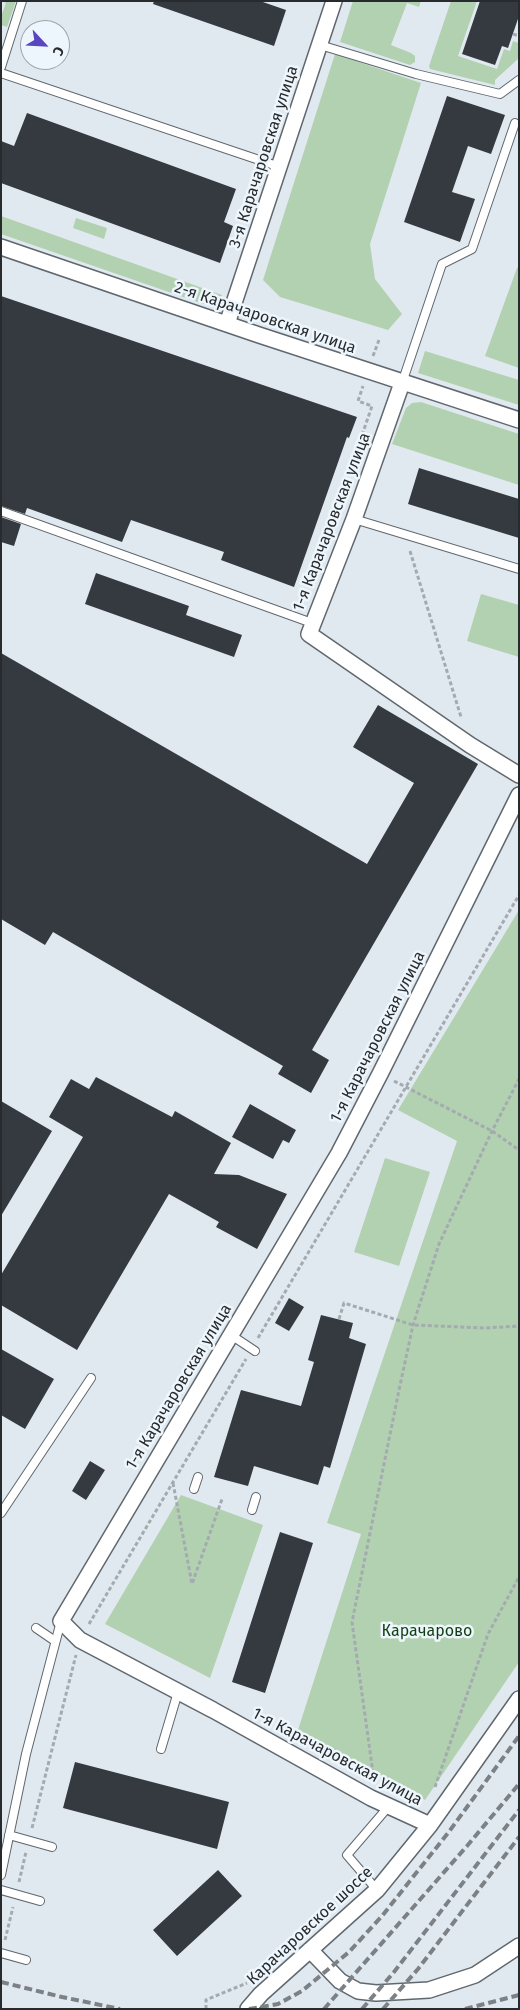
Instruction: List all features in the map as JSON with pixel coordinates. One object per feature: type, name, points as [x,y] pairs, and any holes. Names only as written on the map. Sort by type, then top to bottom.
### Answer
[{"type":"street","name":"3-я Карачаровская улица","points":[[227,324],[334,1]]},
{"type":"street","name":"2-я Карачаровская улица","points":[[1,247],[402,383],[519,420]]},
{"type":"street","name":"1-я Карачаровская улица","points":[[402,383],[354,519],[309,634],[470,745],[519,775]]},
{"type":"street","name":"1-я Карачаровская улица","points":[[430,1825],[371,1798],[80,1640],[61,1620],[339,1153],[519,795]]},
{"type":"street","name":"Карачаровское шоссе","points":[[248,2009],[261,1994],[377,1890],[430,1825],[519,1699]]},
{"type":"street","points":[[310,1950],[340,1982],[358,1991],[376,1993],[429,1990],[476,1975],[519,1946]]},
{"type":"lane","points":[[1,67],[22,1]]},
{"type":"lane","points":[[320,45],[416,74],[500,94],[519,80]]},
{"type":"lane","points":[[1,73],[280,167]]},
{"type":"lane","points":[[402,383],[442,264],[472,249],[515,123]]},
{"type":"lane","points":[[1,511],[312,623]]},
{"type":"lane","points":[[354,519],[519,569]]},
{"type":"lane","points":[[230,1335],[254,1350]]},
{"type":"lane","points":[[1,1513],[91,1378]]},
{"type":"lane","points":[[194,1489],[198,1477]]},
{"type":"lane","points":[[252,1510],[256,1498]]},
{"type":"lane","points":[[1,1875],[26,1754],[61,1620]]},
{"type":"lane","points":[[36,1628],[55,1641]]},
{"type":"lane","points":[[161,1749],[178,1692]]},
{"type":"lane","points":[[377,1890],[347,1855],[389,1806]]},
{"type":"lane","points":[[9,1835],[52,1847]]},
{"type":"lane","points":[[1,1890],[40,1901]]},
{"type":"lane","points":[[2,1953],[26,1960]]},
{"type":"path","points":[[513,34],[519,36]]},
{"type":"path","points":[[358,401],[372,406],[360,441]]},
{"type":"path","points":[[405,533],[461,718]]},
{"type":"path","points":[[2,1953],[80,1640],[173,1482],[254,1350],[519,895]]},
{"type":"path","points":[[380,1074],[492,1131],[519,1150]]},
{"type":"path","points":[[371,1798],[375,1776],[352,1622],[412,1325],[440,1244],[492,1131],[519,1079]]},
{"type":"path","points":[[339,1320],[344,1303],[412,1325],[485,1328],[519,1326]]},
{"type":"path","points":[[173,1482],[192,1584],[222,1499]]},
{"type":"path","points":[[432,1796],[488,1634],[519,1577]]},
{"type":"green space","points":[[2,1],[16,1],[7,27],[1,25],[1,16],[6,3]]},
{"type":"green space","points":[[353,1],[421,1],[419,7],[407,3],[391,45],[411,53],[415,56],[415,62],[410,65],[340,42]]},
{"type":"green space","points":[[451,1],[477,1],[458,56],[497,69],[504,49],[510,51],[513,41],[519,43],[519,58],[495,80],[495,85],[430,69],[429,66]]},
{"type":"green space","points":[[335,54],[421,83],[370,244],[375,279],[402,314],[388,330],[280,297],[263,280]]},
{"type":"green space","points":[[1,216],[222,295],[218,309],[1,234]]},
{"type":"green space","points":[[76,218],[107,228],[104,239],[73,228]]},
{"type":"green space","points":[[519,267],[519,368],[485,356],[517,268]]},
{"type":"green space","points":[[425,351],[519,380],[519,405],[418,373]]},
{"type":"green space","points":[[421,402],[519,434],[519,485],[392,444],[406,408],[412,403]]},
{"type":"green space","points":[[481,594],[519,605],[519,657],[467,641]]},
{"type":"green space","name":"Карачарово","points":[[519,910],[519,1662],[425,1800],[298,1730],[361,1534],[327,1523],[457,1141],[398,1110]]},
{"type":"green space","points":[[385,1158],[430,1172],[399,1266],[354,1252]]},
{"type":"green space","points":[[181,1495],[263,1525],[210,1678],[105,1624]]},
{"type":"building","points":[[154,1],[260,1],[286,10],[274,46],[153,4]]},
{"type":"building","points":[[480,1],[519,1],[519,16],[508,48],[502,46],[495,65],[462,54]]},
{"type":"building","points":[[447,96],[505,115],[491,154],[468,146],[452,192],[475,199],[460,242],[404,222]]},
{"type":"building","points":[[27,113],[236,189],[224,222],[233,226],[220,263],[1,183],[1,141],[14,146]]},
{"type":"building","points":[[1,296],[357,417],[349,438],[347,437],[294,587],[221,560],[224,552],[131,520],[122,542],[27,508],[25,514],[1,506]]},
{"type":"building","points":[[419,468],[519,499],[519,538],[408,504]]},
{"type":"building","points":[[1,517],[21,524],[14,546],[1,542]]},
{"type":"building","points":[[96,573],[189,606],[186,615],[242,635],[234,657],[85,604]]},
{"type":"building","points":[[1,653],[367,864],[414,783],[353,747],[378,705],[478,764],[312,1050],[329,1060],[311,1093],[278,1074],[283,1066],[53,932],[45,945],[1,919]]},
{"type":"building","points":[[96,1077],[172,1117],[175,1111],[231,1143],[214,1174],[239,1175],[287,1194],[257,1249],[216,1227],[219,1222],[169,1194],[77,1350],[1,1305],[1,1275],[83,1137],[49,1117],[71,1079],[89,1089]]},
{"type":"building","points":[[1,1101],[52,1131],[1,1216]]},
{"type":"building","points":[[250,1104],[296,1130],[289,1143],[283,1140],[273,1159],[232,1137]]},
{"type":"building","points":[[289,1298],[304,1307],[289,1331],[275,1323]]},
{"type":"building","points":[[321,1315],[353,1323],[349,1338],[366,1344],[330,1468],[324,1466],[318,1485],[254,1466],[248,1486],[214,1477],[241,1390],[301,1406],[314,1362],[308,1360]]},
{"type":"building","points":[[1,1349],[54,1379],[25,1429],[1,1415]]},
{"type":"building","points":[[90,1461],[105,1470],[86,1500],[72,1491]]},
{"type":"building","points":[[280,1532],[313,1543],[265,1693],[232,1682]]},
{"type":"building","points":[[75,1762],[229,1802],[217,1849],[63,1808]]},
{"type":"building","points":[[218,1870],[242,1896],[177,1956],[153,1930]]},
{"type":"railway","points":[[249,2009],[278,2004],[302,1991],[349,1952],[382,1916],[448,1833],[519,1736]]},
{"type":"railway","points":[[324,2009],[519,1784]]},
{"type":"railway","points":[[362,2009],[394,1972],[519,1810]]},
{"type":"railway","points":[[383,2009],[418,1969],[519,1837]]},
{"type":"railway","points":[[1,1982],[120,2009]]},
{"type":"railway","points":[[465,2009],[519,1995]]}]
